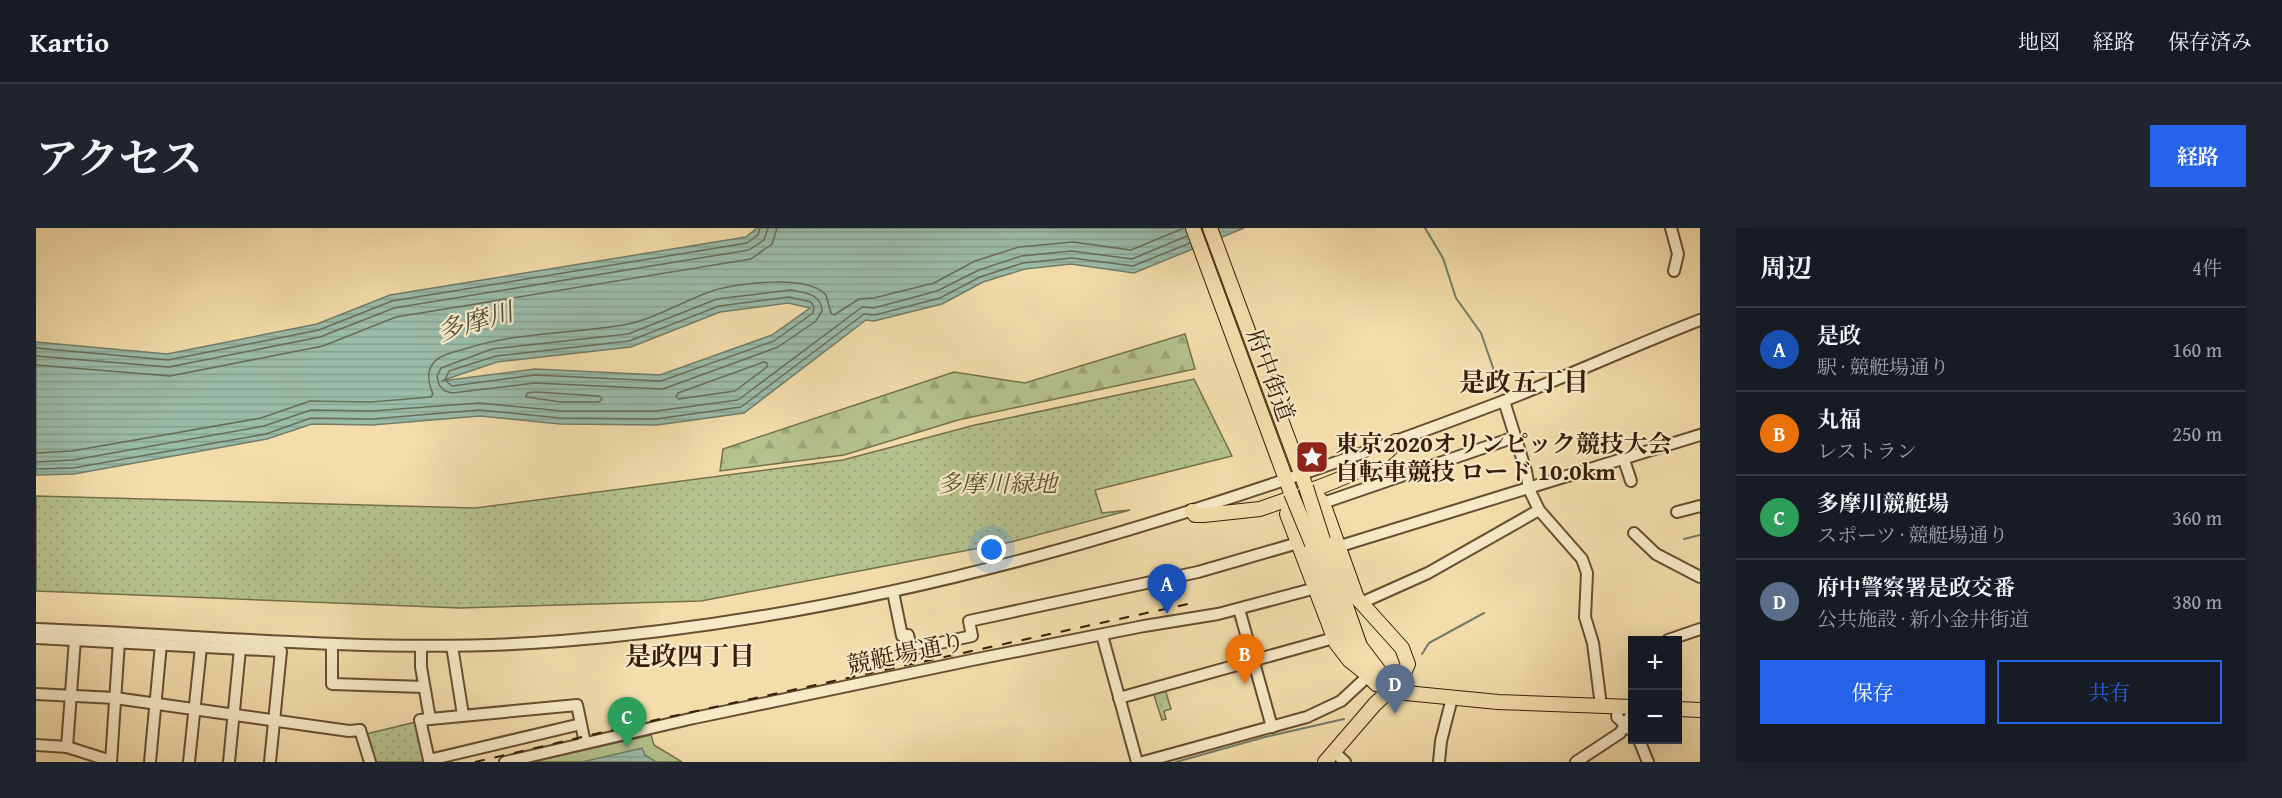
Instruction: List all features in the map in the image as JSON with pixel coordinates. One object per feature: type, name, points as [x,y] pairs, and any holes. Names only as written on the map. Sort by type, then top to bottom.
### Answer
[{"type":"main road","name":"府中街道","points":[[1193,228],[1283,472],[1306,495]]},
{"type":"main road","name":"府中街道","points":[[1210,228],[1298,467],[1306,495],[1311,542],[1348,644],[1366,674]]},
{"type":"main road","points":[[1287,514],[1288,505],[1391,451],[1396,441]]},
{"type":"main road","points":[[1192,511],[1195,515],[1204,515],[1260,509],[1306,495]]},
{"type":"main road","points":[[1306,495],[1337,547],[1361,603],[1407,657],[1408,664],[1405,674],[1375,704],[1329,757]]},
{"type":"main road","points":[[1272,505],[1287,514],[1311,542],[1316,588],[1334,638],[1343,654],[1376,684],[1406,693],[1452,698],[1628,707]]},
{"type":"main road","name":"府中街道","points":[[1311,542],[1360,646],[1392,688]]},
{"type":"main road","points":[[1682,709],[1700,710]]},
{"type":"street","points":[[1671,228],[1678,254],[1674,271]]},
{"type":"street","points":[[36,629],[332,644],[452,646],[558,641],[657,632],[893,592],[1090,543],[1192,511],[1283,472],[1396,441],[1504,400],[1700,320]]},
{"type":"street","points":[[1504,400],[1529,489],[1539,510],[1582,559],[1587,573],[1585,616],[1593,643],[1601,706]]},
{"type":"street","points":[[1337,547],[1700,435]]},
{"type":"street","points":[[1306,495],[1515,437]]},
{"type":"street","points":[[1624,460],[1631,481]]},
{"type":"street","points":[[1677,512],[1700,506]]},
{"type":"street","points":[[1361,603],[1428,573],[1539,510]]},
{"type":"street","points":[[1634,533],[1656,554],[1700,577]]},
{"type":"street","points":[[893,592],[902,636],[908,635],[912,650],[972,636],[969,621],[1198,572],[1311,542]]},
{"type":"street","name":"競艇場通り","points":[[505,762],[694,718],[1239,609],[1316,588]]},
{"type":"street","points":[[1239,609],[1272,727]]},
{"type":"street","points":[[1680,636],[1700,629]]},
{"type":"street","points":[[1102,635],[1137,762]]},
{"type":"street","points":[[36,638],[281,651],[270,762]]},
{"type":"street","points":[[1119,698],[1334,638]]},
{"type":"street","points":[[67,747],[75,639]]},
{"type":"street","points":[[36,745],[67,747],[111,762],[119,641]]},
{"type":"street","points":[[150,762],[160,644]]},
{"type":"street","points":[[332,644],[332,684],[424,687]]},
{"type":"street","points":[[421,646],[424,687],[430,719]]},
{"type":"street","points":[[452,646],[463,716]]},
{"type":"street","points":[[189,762],[201,647]]},
{"type":"street","points":[[230,762],[240,648]]},
{"type":"street","points":[[1143,762],[1307,717],[1341,701],[1366,674]]},
{"type":"street","points":[[36,694],[115,698],[349,732],[360,730],[370,762]]},
{"type":"street","points":[[1439,762],[1441,741],[1452,698]]},
{"type":"street","points":[[581,724],[429,760],[420,720],[577,705],[581,724],[585,743]]},
{"type":"street","points":[[1618,707],[1617,717],[1628,726]]},
{"type":"street","points":[[1576,762],[1588,759],[1628,729]]},
{"type":"street","points":[[1641,744],[1648,762]]},
{"type":"street","points":[[1329,757],[1345,762]]},
{"type":"green space","points":[[1185,334],[1195,369],[958,420],[844,455],[720,471],[723,449],[954,372],[1025,383]]},
{"type":"green space","name":"多摩川緑地","points":[[1194,379],[1232,456],[1095,490],[1102,513],[1130,510],[1011,542],[701,601],[460,608],[36,591],[36,496],[475,508],[843,460],[975,425]]},
{"type":"green space","points":[[1165,689],[1171,709],[1164,711],[1166,719],[1162,720],[1153,692]]},
{"type":"green space","points":[[420,721],[432,762],[375,762],[366,734]]},
{"type":"green space","points":[[651,735],[654,745],[682,762],[532,762]]},
{"type":"water","name":"多摩川","points":[[757,228],[1244,228],[1134,273],[1071,264],[1025,269],[983,282],[942,304],[874,321],[866,320],[744,413],[657,425],[560,424],[480,416],[372,425],[312,424],[267,439],[74,474],[36,475],[36,342],[167,354],[317,324],[390,295],[746,237]],"holes":[[[788,303],[810,308],[772,335],[660,375],[535,369],[441,381],[497,362],[631,347],[720,312]]]},
{"type":"water","points":[[642,748],[645,755],[656,762],[582,762]]},
{"type":"waterway","points":[[1425,228],[1443,258],[1456,298],[1481,333],[1498,382]]},
{"type":"waterway","points":[[1684,539],[1700,535]]},
{"type":"waterway","points":[[1422,654],[1429,643],[1484,613]]},
{"type":"waterway","points":[[1176,762],[1265,737],[1344,719]]},
{"type":"railway","points":[[475,762],[664,718],[1197,602]]},
{"type":"place","name":"東京2020オリンピック競技大会 自転車競技 ロード 10.0km","points":[[1312,457]]},
{"type":"place","name":"是政","points":[[1167,614]]},
{"type":"place","name":"丸福","points":[[1245,684]]},
{"type":"place","name":"府中警察署是政交番","points":[[1395,714]]},
{"type":"place","name":"多摩川競艇場","points":[[627,747]]},
{"type":"district","name":"是政五丁目","points":[[1524,381]]},
{"type":"district","name":"是政四丁目","points":[[690,655]]}]
